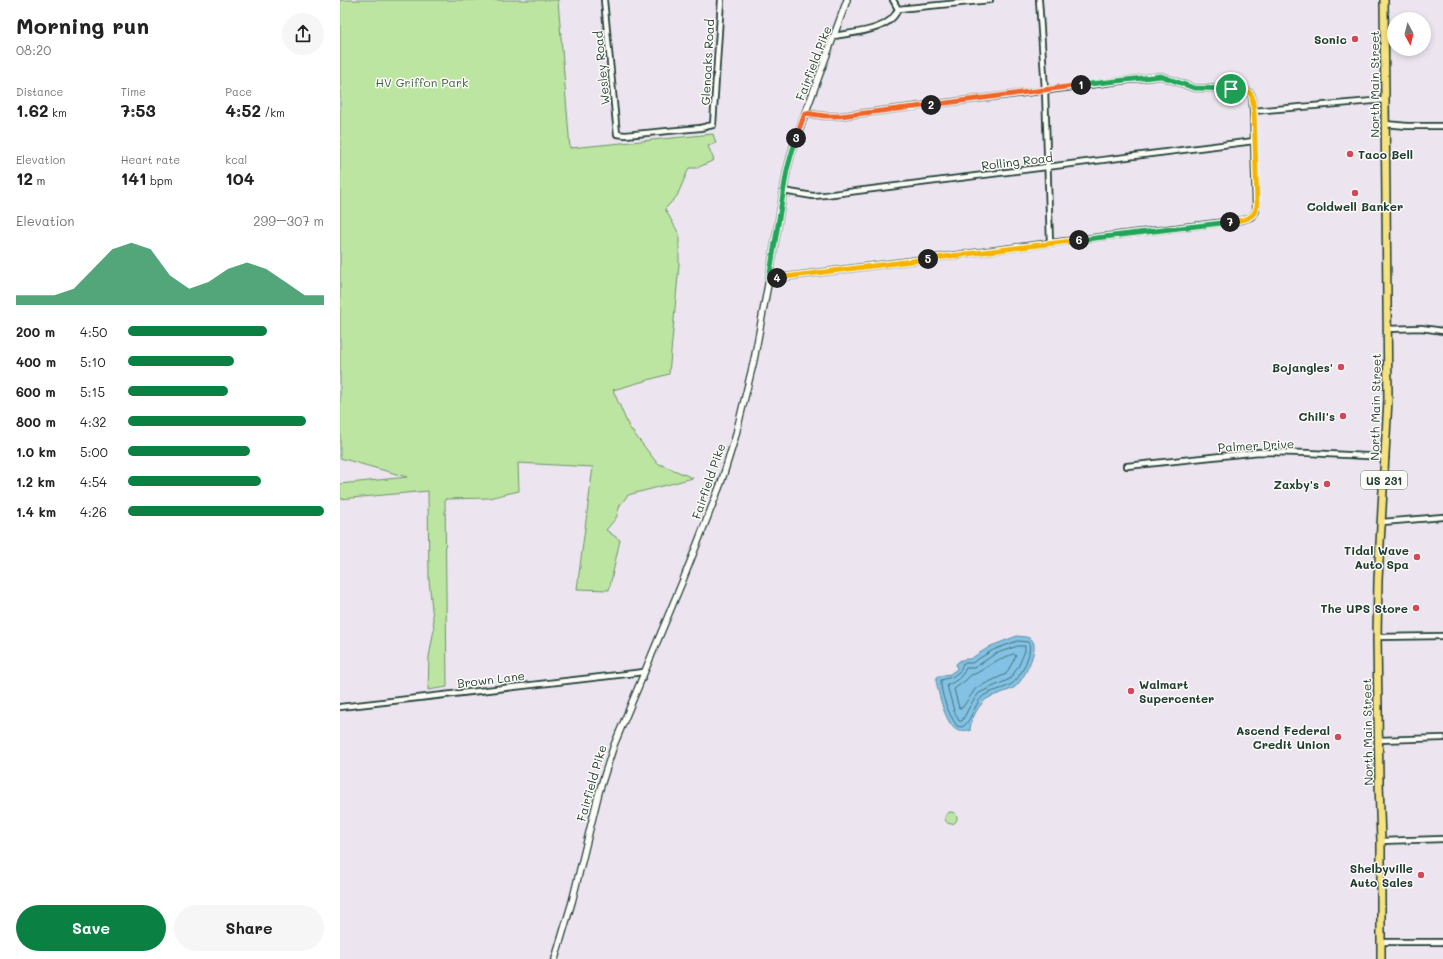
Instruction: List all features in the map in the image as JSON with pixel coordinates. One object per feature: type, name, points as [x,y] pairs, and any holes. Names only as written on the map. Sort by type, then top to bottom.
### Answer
[{"type":"highway","name":"North Main Street","points":[[1381,959],[1381,841],[1377,637],[1378,580],[1388,400],[1384,0]]},
{"type":"street","name":"Wesley Road","points":[[604,0],[618,134],[625,135],[700,128],[714,125]]},
{"type":"street","name":"Glenoaks Road","points":[[714,125],[721,0]]},
{"type":"street","name":"Fairfield Pike","points":[[555,959],[572,903],[606,766],[722,483],[748,386],[769,279],[787,170],[794,144],[847,0]]},
{"type":"street","points":[[893,0],[898,10]]},
{"type":"street","points":[[898,10],[990,0]]},
{"type":"street","points":[[1039,0],[1045,90],[1050,243]]},
{"type":"street","points":[[835,36],[882,26],[897,13],[898,10]]},
{"type":"street","points":[[769,279],[1242,220],[1251,217],[1256,211],[1254,111],[1252,96],[1249,92],[1243,89],[1194,88],[1161,76],[840,116],[825,116],[805,113]]},
{"type":"street","points":[[1254,111],[1385,100]]},
{"type":"street","points":[[1385,124],[1407,126],[1443,126]]},
{"type":"street","name":"Rolling Road","points":[[783,191],[813,196],[825,195],[1254,141]]},
{"type":"street","points":[[1387,329],[1421,328],[1443,331]]},
{"type":"street","name":"Palmer Drive","points":[[1127,466],[1259,452],[1386,457]]},
{"type":"street","points":[[1382,522],[1443,517]]},
{"type":"street","points":[[1377,637],[1443,636]]},
{"type":"street","name":"Brown Lane","points":[[340,707],[644,672]]},
{"type":"street","points":[[1378,740],[1443,738]]},
{"type":"street","points":[[1381,841],[1443,839]]},
{"type":"street","points":[[1381,942],[1443,942]]},
{"type":"green space","name":"HV Griffon Park","points":[[340,0],[558,0],[570,148],[713,134],[716,143],[708,146],[714,160],[697,168],[689,168],[677,196],[665,209],[679,234],[679,265],[669,374],[613,390],[629,427],[657,463],[693,478],[628,495],[620,505],[616,518],[606,530],[620,540],[609,590],[577,589],[593,467],[518,463],[519,491],[489,498],[445,499],[447,687],[428,690],[429,657],[434,629],[429,580],[428,491],[340,499],[340,484],[407,477],[340,458]]},
{"type":"green space","points":[[951,812],[955,814],[957,818],[955,822],[951,824],[947,822],[945,818],[947,814]]},
{"type":"water","points":[[1017,636],[1029,638],[1034,644],[1030,664],[1018,684],[1015,687],[984,701],[974,715],[970,731],[960,731],[954,728],[943,709],[936,680],[938,676],[950,674],[957,669],[956,664],[961,660],[970,659],[991,646]]},
{"type":"place","name":"Sonic","points":[[1355,39]]},
{"type":"place","name":"Taco Bell","points":[[1350,154]]},
{"type":"place","name":"Coldwell Banker","points":[[1355,193]]},
{"type":"place","name":"Bojangles'","points":[[1341,367]]},
{"type":"place","name":"Chili's","points":[[1343,416]]},
{"type":"place","name":"Zaxby's","points":[[1327,484]]},
{"type":"place","name":"Tidal Wave Auto Spa","points":[[1417,557]]},
{"type":"place","name":"The UPS Store","points":[[1416,608]]},
{"type":"place","name":"Walmart Supercenter","points":[[1131,691]]},
{"type":"place","name":"Ascend Federal Credit Union","points":[[1338,737]]},
{"type":"place","name":"Shelbyville Auto Sales","points":[[1421,875]]},
{"type":"route","points":[[1161,76],[1168,77],[1194,88],[1231,89],[1243,89],[1249,92],[1252,96],[1254,111],[1257,205],[1256,211],[1251,217],[1242,220],[769,279],[787,170],[805,113],[825,116],[840,116],[1161,76]]}]
